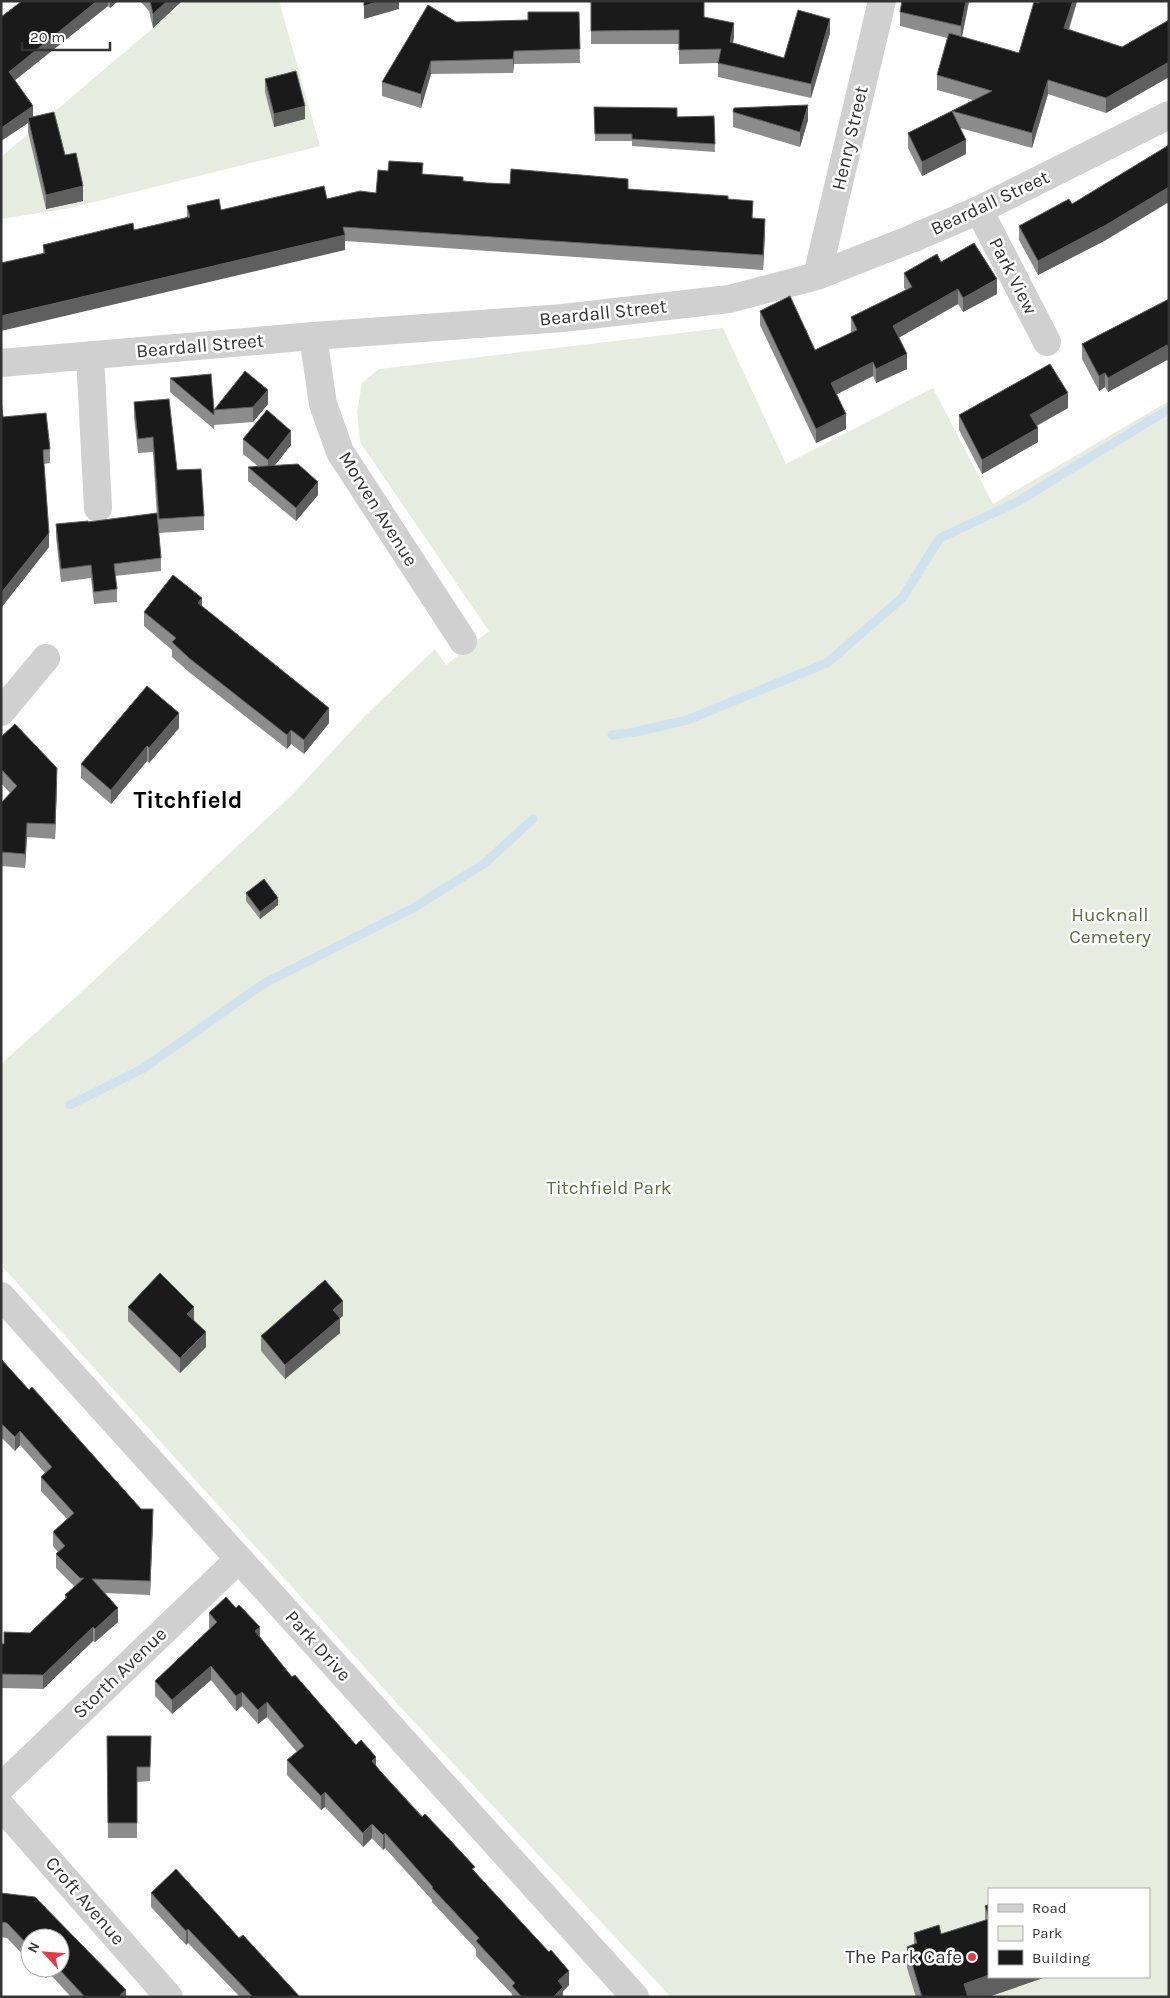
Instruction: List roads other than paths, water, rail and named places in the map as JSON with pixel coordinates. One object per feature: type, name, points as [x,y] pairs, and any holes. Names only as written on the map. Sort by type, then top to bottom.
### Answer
[{"type":"street","name":"Henry Street","points":[[817,276],[878,2]]},
{"type":"street","name":"Beardall Street","points":[[1,363],[313,336],[563,318],[715,302],[817,276],[911,239],[979,210],[1169,115]]},
{"type":"street","name":"Park View","points":[[979,210],[1046,342]]},
{"type":"street","name":"Morven Avenue","points":[[313,336],[323,404],[340,452],[463,641]]},
{"type":"street","points":[[90,355],[98,508]]},
{"type":"street","points":[[1,712],[46,658]]},
{"type":"street","name":"Park Drive","points":[[1,1296],[635,1997]]},
{"type":"street","name":"Storth Avenue","points":[[1,1786],[239,1559]]},
{"type":"street","name":"Croft Avenue","points":[[1,1806],[169,1997]]},
{"type":"waterway","points":[[612,735],[635,732],[687,720],[827,663],[902,598],[940,538],[1017,502],[1169,409]]},
{"type":"waterway","points":[[70,1105],[144,1068],[263,984],[415,907],[485,863],[533,819]]},
{"type":"place","name":"The Park Cafe","points":[[972,1957]]},
{"type":"district","name":"Titchfield","points":[[188,800]]},
{"type":"park label","name":"Hucknall Cemetery","points":[[1110,926]]},
{"type":"park label","name":"Titchfield Park","points":[[609,1188]]}]
